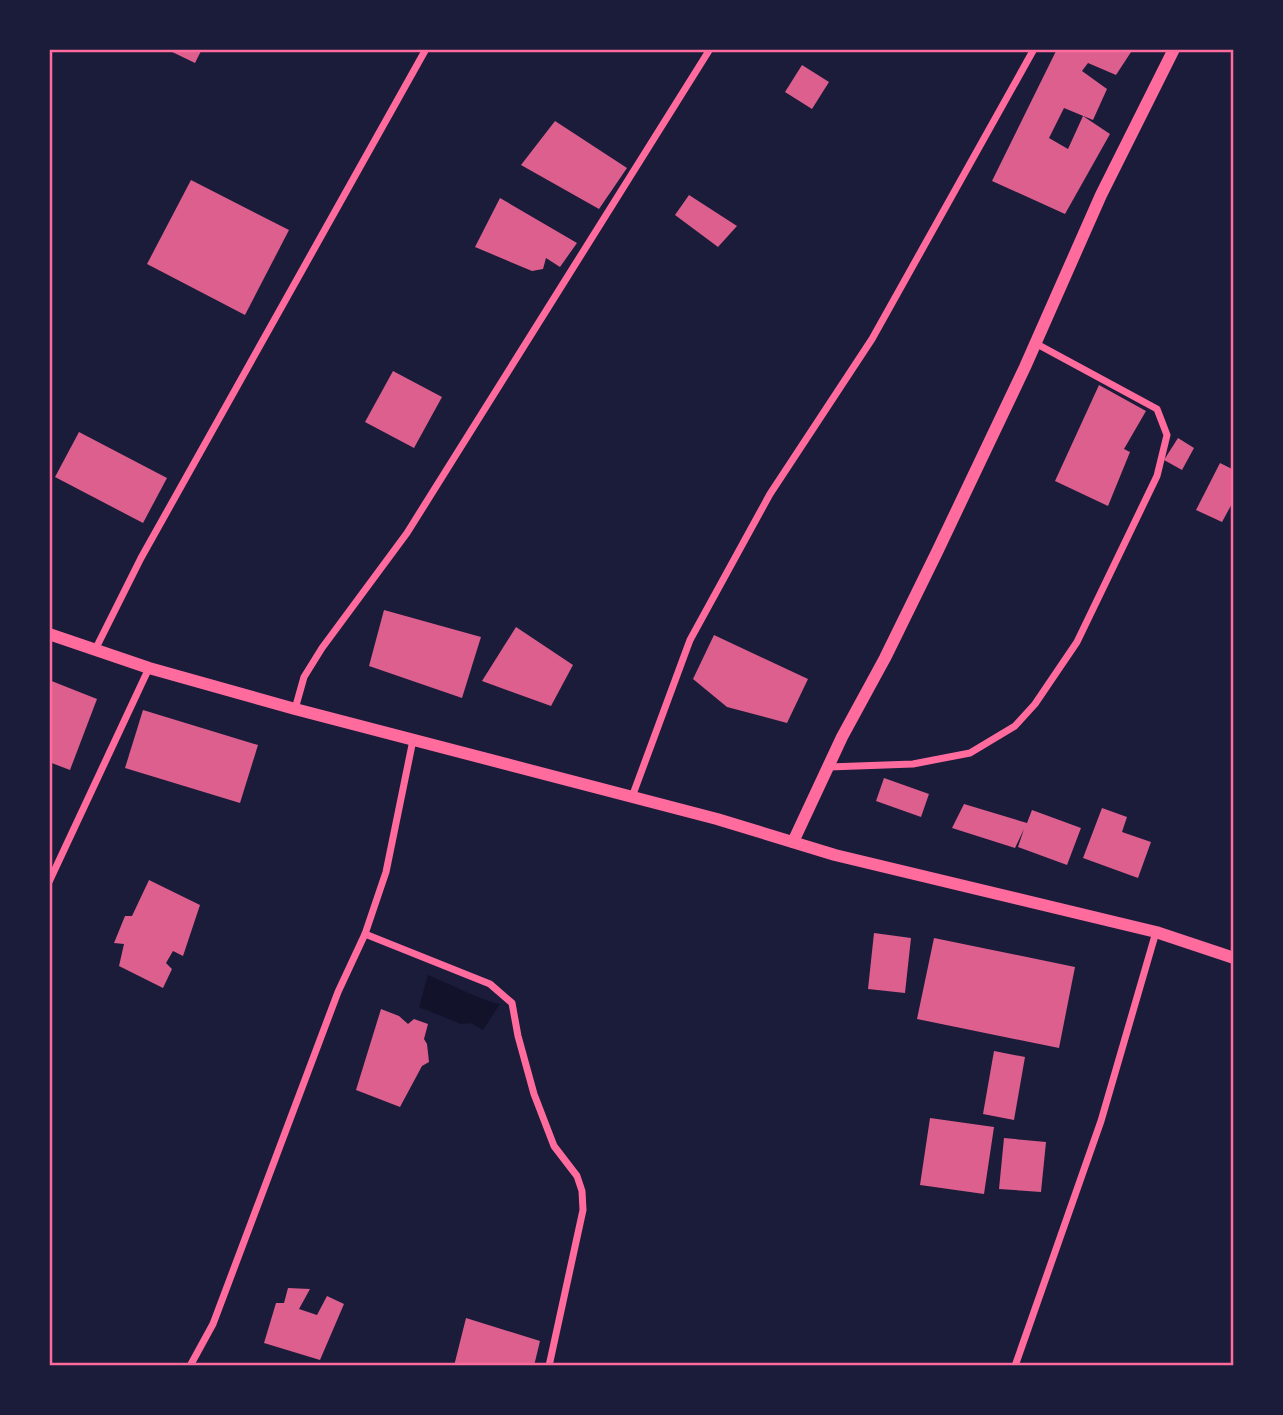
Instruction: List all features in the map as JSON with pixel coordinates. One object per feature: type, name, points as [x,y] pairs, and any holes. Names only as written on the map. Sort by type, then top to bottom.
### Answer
[{"type":"street","points":[[95,650],[141,558],[426,49]]},
{"type":"street","points":[[295,709],[304,677],[414,522],[710,49]]},
{"type":"street","points":[[632,797],[690,640],[770,494],[872,338],[1034,49]]},
{"type":"street","points":[[793,842],[828,766],[937,552],[1101,195],[1174,49]]},
{"type":"street","points":[[828,766],[914,764],[970,753],[1015,726],[1035,704],[1077,642],[1109,578],[1157,476],[1167,435],[1157,409],[1035,343]]},
{"type":"street","points":[[49,634],[149,668],[295,709],[632,797],[835,855],[1156,932],[1234,958]]},
{"type":"street","points":[[49,882],[149,668]]},
{"type":"street","points":[[191,1366],[213,1324],[338,992],[365,934],[386,872],[413,740]]},
{"type":"street","points":[[1015,1366],[1101,1121],[1156,932]]},
{"type":"street","points":[[365,934],[490,984],[512,1003],[534,1094],[554,1146],[577,1176],[582,1191],[583,1210],[549,1366]]},
{"type":"shaded area","points":[[428,975],[500,1004],[483,1030],[471,1023],[461,1024],[419,1007]]},
{"type":"building","points":[[166,49],[202,49],[195,63]]},
{"type":"building","points":[[1057,49],[1133,49],[1116,75],[1088,63],[1082,71],[1107,89],[1093,120],[1064,108],[1049,138],[1068,149],[1083,116],[1110,134],[1065,214],[992,181]]},
{"type":"building","points":[[802,65],[829,82],[812,109],[785,92]]},
{"type":"building","points":[[555,121],[627,168],[599,209],[521,165]]},
{"type":"building","points":[[191,180],[289,230],[245,315],[147,264]]},
{"type":"building","points":[[689,195],[737,226],[718,247],[675,215]]},
{"type":"building","points":[[500,198],[577,243],[560,267],[546,258],[543,269],[532,271],[475,247]]},
{"type":"building","points":[[393,371],[442,397],[414,448],[365,422]]},
{"type":"building","points":[[1099,385],[1146,411],[1124,449],[1130,452],[1108,506],[1055,481]]},
{"type":"building","points":[[79,432],[167,478],[143,523],[55,477]]},
{"type":"building","points":[[1178,438],[1194,448],[1182,470],[1164,460]]},
{"type":"building","points":[[1220,463],[1234,470],[1234,500],[1222,522],[1196,510]]},
{"type":"building","points":[[384,610],[481,637],[462,698],[369,666]]},
{"type":"building","points":[[516,627],[573,665],[551,706],[482,681]]},
{"type":"building","points":[[714,635],[808,679],[787,723],[727,707],[693,679]]},
{"type":"building","points":[[49,680],[97,699],[70,770],[49,762]]},
{"type":"building","points":[[143,710],[258,745],[240,803],[125,768]]},
{"type":"building","points":[[884,778],[929,794],[921,817],[876,801]]},
{"type":"building","points":[[964,804],[1027,823],[1032,810],[1081,828],[1067,865],[1018,847],[1024,829],[1015,848],[952,828]]},
{"type":"building","points":[[1102,808],[1127,817],[1122,832],[1151,842],[1138,878],[1083,858]]},
{"type":"building","points":[[149,880],[200,905],[183,956],[173,951],[166,963],[172,969],[163,988],[119,966],[124,944],[114,943],[125,916],[132,916]]},
{"type":"building","points":[[874,933],[911,938],[905,993],[868,989]]},
{"type":"building","points":[[934,938],[1075,967],[1059,1048],[917,1019]]},
{"type":"building","points":[[381,1009],[399,1016],[408,1024],[414,1019],[428,1024],[424,1039],[429,1062],[422,1066],[400,1107],[356,1090]]},
{"type":"building","points":[[994,1051],[1025,1057],[1014,1120],[983,1114]]},
{"type":"building","points":[[930,1118],[994,1127],[984,1194],[920,1185]]},
{"type":"building","points":[[1004,1138],[1046,1142],[1041,1192],[999,1189]]},
{"type":"building","points":[[288,1288],[310,1289],[299,1309],[317,1315],[327,1296],[344,1304],[320,1360],[264,1343],[276,1303],[284,1303]]},
{"type":"building","points":[[466,1318],[540,1341],[534,1366],[454,1366]]}]
